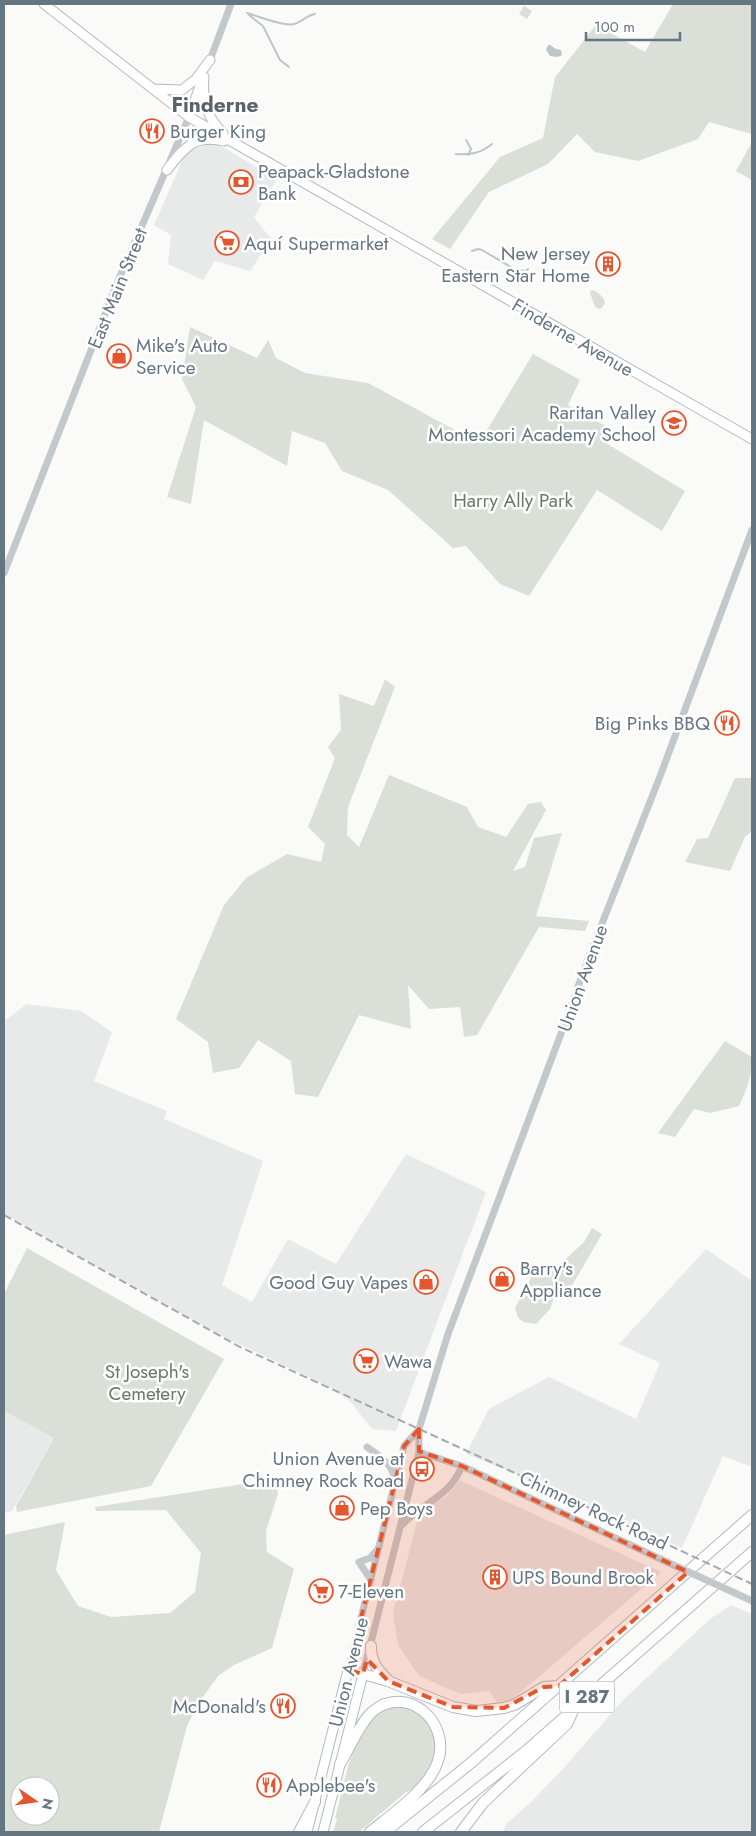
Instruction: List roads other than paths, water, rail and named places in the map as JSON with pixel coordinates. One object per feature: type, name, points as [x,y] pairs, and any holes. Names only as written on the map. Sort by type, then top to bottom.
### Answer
[{"type":"highway","name":"I 287","points":[[385,1832],[472,1762],[752,1515]]},
{"type":"highway","name":"I 287","points":[[423,1832],[488,1781],[574,1709],[752,1552]]},
{"type":"highway","points":[[370,1646],[374,1664],[388,1681]]},
{"type":"highway","points":[[363,1674],[388,1681],[453,1707],[476,1711],[504,1708],[520,1701],[544,1686],[558,1686]]},
{"type":"highway","points":[[340,1764],[367,1718],[382,1707],[401,1702],[411,1704],[428,1715],[438,1729],[441,1740],[440,1750],[438,1762],[432,1772],[403,1805],[370,1832]]},
{"type":"highway","points":[[461,1832],[483,1803],[567,1724],[574,1709]]},
{"type":"highway","points":[[299,1832],[315,1802]]},
{"type":"main road","name":"Finderne Avenue","points":[[44,4],[189,117],[752,439]]},
{"type":"main road","points":[[154,89],[182,90],[196,79],[210,60]]},
{"type":"main road","name":"East Main Street","points":[[189,117],[210,60]]},
{"type":"main road","points":[[204,77],[203,92],[206,109],[217,127],[234,143]]},
{"type":"main road","points":[[167,170],[182,151],[196,141],[214,139],[234,143]]},
{"type":"main road","points":[[348,1670],[363,1674]]},
{"type":"main road","name":"Union Avenue","points":[[307,1832],[348,1670]]},
{"type":"main road","name":"Union Avenue","points":[[323,1832],[363,1674]]},
{"type":"street","name":"East Main Street","points":[[210,60],[231,4]]},
{"type":"street","name":"East Main Street","points":[[4,573],[118,281],[189,117]]},
{"type":"street","name":"Union Avenue","points":[[363,1674],[420,1452],[419,1429],[448,1334],[588,959],[659,779],[752,530]]},
{"type":"street","name":"Union Avenue","points":[[348,1670],[404,1446],[419,1429]]},
{"type":"street","points":[[367,1446],[386,1460],[394,1473],[395,1482]]},
{"type":"street","name":"Chimney Rock Road","points":[[420,1452],[462,1466],[752,1601]]},
{"type":"street","points":[[400,1527],[410,1516],[447,1491],[462,1466]]},
{"type":"street","points":[[371,1580],[359,1562],[370,1558],[380,1547]]},
{"type":"waterway","points":[[247,13],[290,25],[315,14]]},
{"type":"waterway","points":[[249,15],[263,26],[280,60],[289,67]]},
{"type":"waterway","points":[[466,140],[471,149],[468,155]]},
{"type":"waterway","points":[[456,154],[476,153],[492,144]]},
{"type":"waterway","points":[[472,251],[482,250],[516,270],[526,271],[528,269]]},
{"type":"railway","points":[[4,1215],[240,1347],[752,1584]]},
{"type":"place","name":"Burger King","points":[[152,131]]},
{"type":"place","name":"Peapack-Gladstone Bank","points":[[241,182]]},
{"type":"place","name":"Aquí Supermarket","points":[[227,243]]},
{"type":"place","name":"New Jersey Eastern Star Home","points":[[608,264]]},
{"type":"place","name":"Mike's Auto Service","points":[[119,356]]},
{"type":"place","name":"Raritan Valley Montessori Academy School","points":[[674,423]]},
{"type":"place","name":"Big Pinks BBQ","points":[[727,723]]},
{"type":"place","name":"Barry's Appliance","points":[[502,1279]]},
{"type":"place","name":"Good Guy Vapes","points":[[426,1282]]},
{"type":"place","name":"Wawa","points":[[366,1361]]},
{"type":"place","name":"Union Avenue at Chimney Rock Road","points":[[422,1469]]},
{"type":"place","name":"Pep Boys","points":[[342,1508]]},
{"type":"place","name":"UPS Bound Brook","points":[[495,1577]]},
{"type":"place","name":"7-Eleven","points":[[321,1591]]},
{"type":"place","name":"McDonald's","points":[[283,1706]]},
{"type":"place","name":"Applebee's","points":[[269,1785]]},
{"type":"district","name":"Finderne","points":[[215,105]]},
{"type":"park label","name":"Harry Ally Park","points":[[513,500]]},
{"type":"park label","name":"St Joseph's Cemetery","points":[[147,1382]]}]
